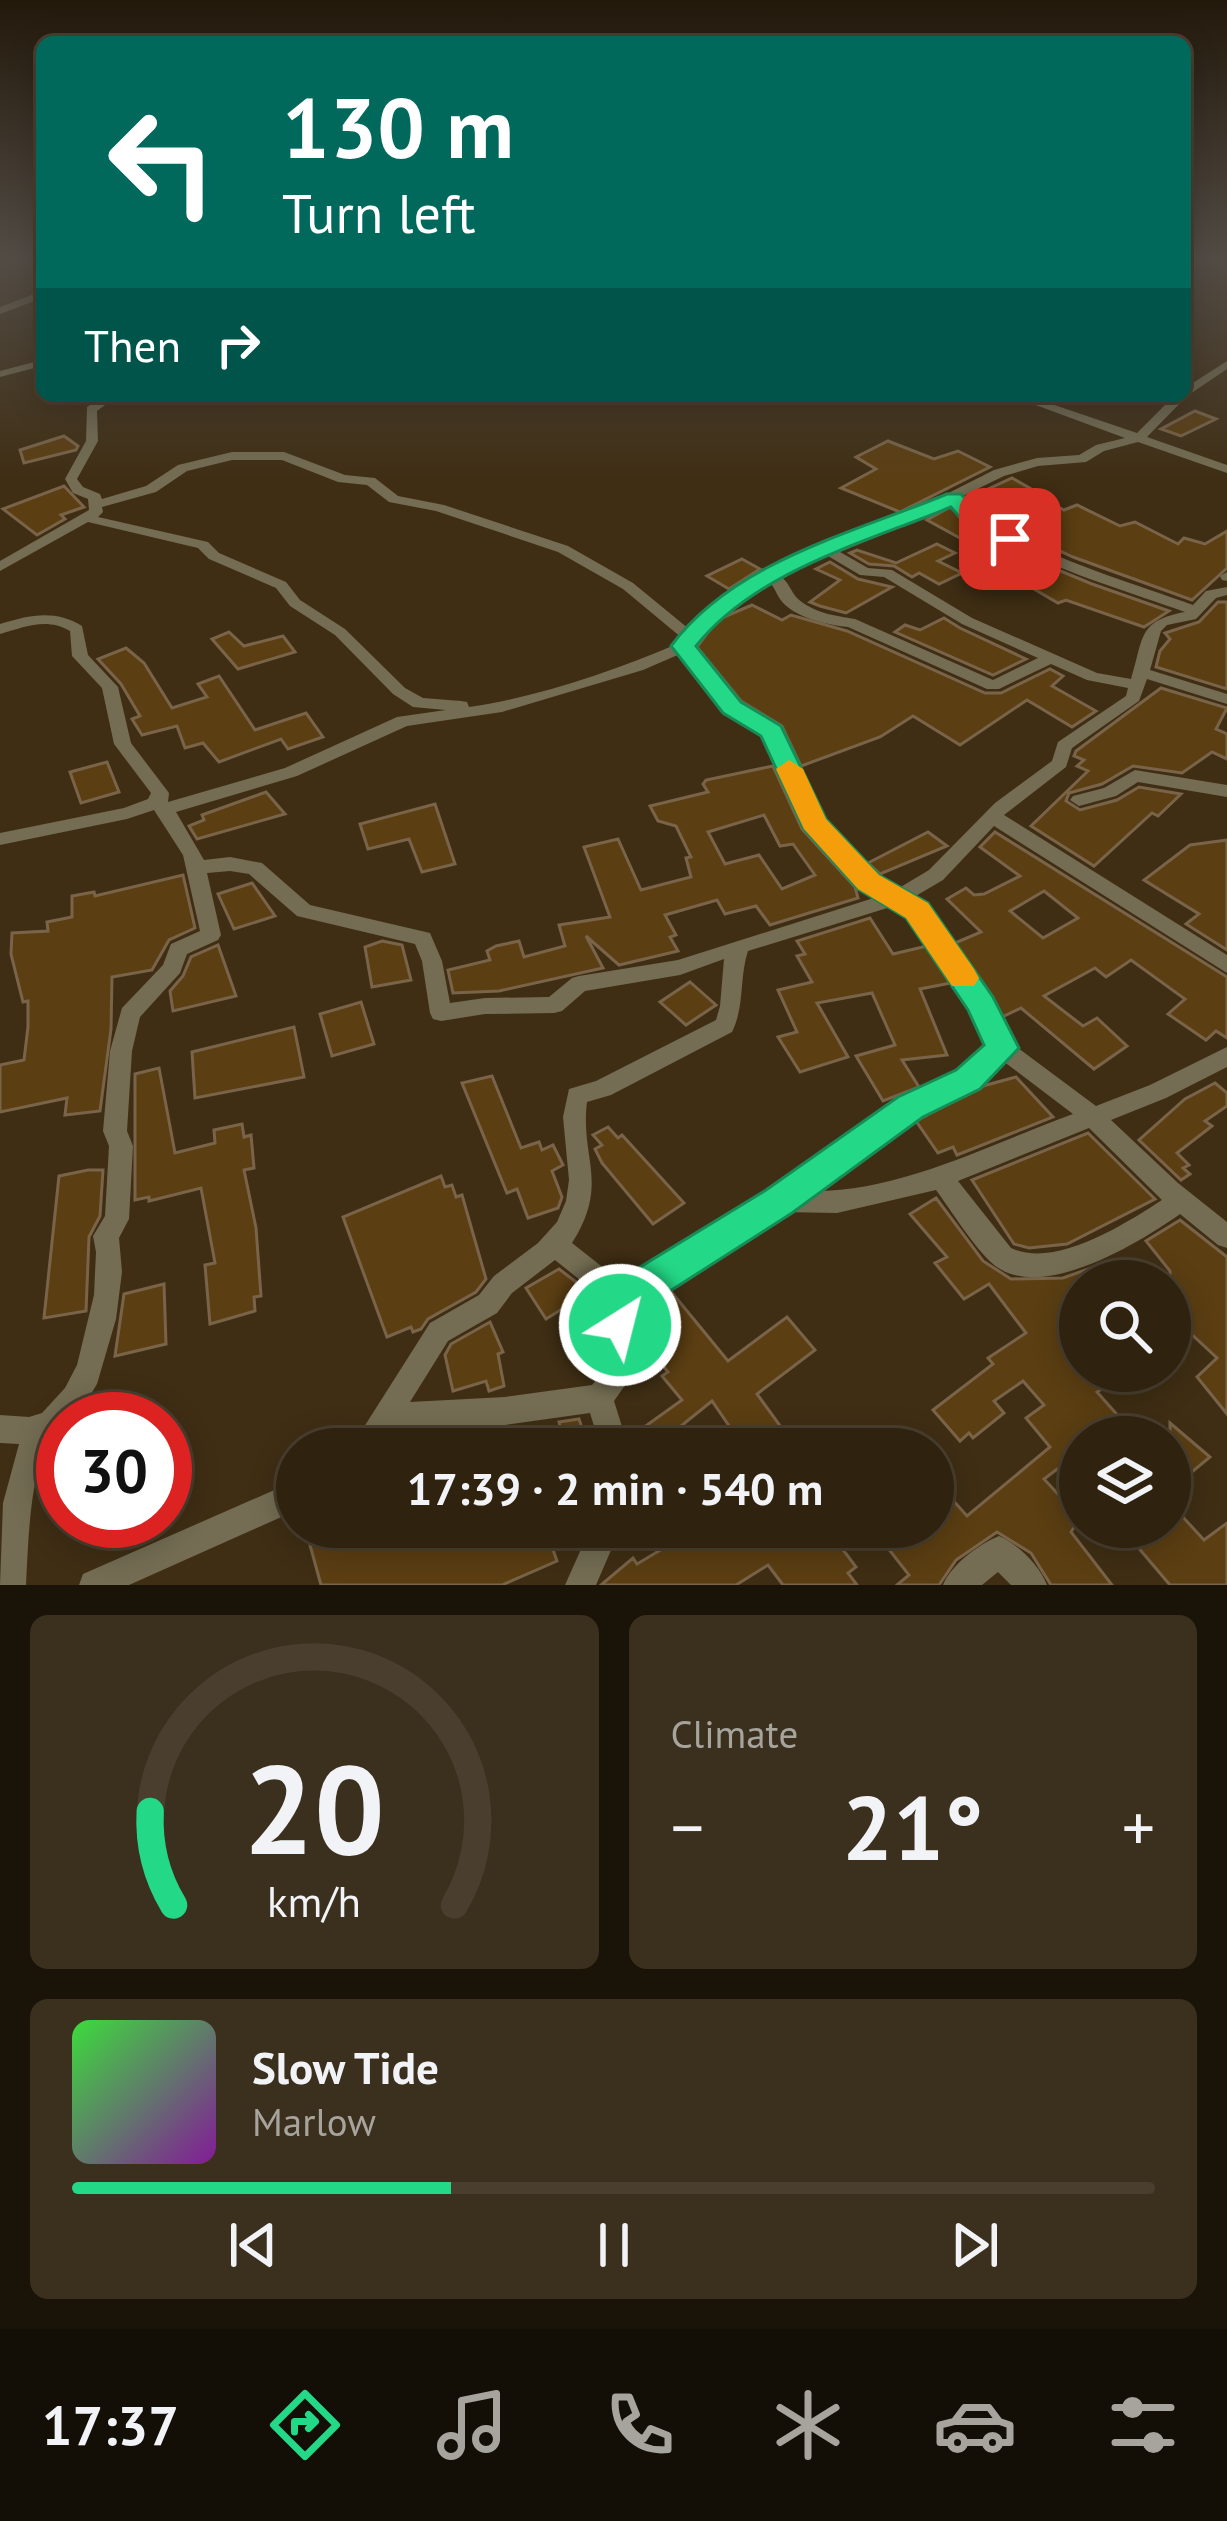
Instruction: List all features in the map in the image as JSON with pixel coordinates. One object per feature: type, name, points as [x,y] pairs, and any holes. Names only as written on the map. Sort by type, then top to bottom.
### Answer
[{"type":"street","points":[[0,374],[36,364]]},
{"type":"street","points":[[1191,389],[1227,364]]},
{"type":"street","points":[[99,505],[71,479],[76,462],[92,441],[91,410],[102,402]]},
{"type":"street","points":[[1034,402],[1227,469]]},
{"type":"street","points":[[0,839],[160,806],[292,772],[403,721],[470,712],[638,667],[687,642],[709,614],[769,575],[954,498],[999,473],[1037,462],[1082,459],[1100,448],[1139,438],[1176,402]]},
{"type":"street","points":[[0,567],[86,518],[99,505],[151,489],[183,468],[232,456],[284,456],[343,478],[370,481],[394,500],[439,508],[563,549],[628,586],[687,642],[732,708],[772,732],[814,823],[868,882],[917,910],[982,1005],[1002,1048],[1094,1117],[1227,1237]]},
{"type":"street","points":[[954,498],[968,514],[1010,539],[1195,611]]},
{"type":"street","points":[[86,518],[203,545],[214,556],[281,585],[295,603],[352,643],[399,691],[418,703],[463,706],[470,712]]},
{"type":"street","points":[[830,552],[865,572],[887,573],[967,621],[1093,676],[1139,679],[1227,699]]},
{"type":"street","points":[[769,575],[783,585],[787,598],[802,607],[837,623],[850,622],[992,686],[1053,657]]},
{"type":"street","points":[[196,867],[255,868],[304,911],[423,938],[441,1013],[485,1006],[554,1005],[579,984],[680,967],[900,897],[936,875],[992,816],[1060,763],[1064,746],[1132,698],[1162,621],[1191,616],[1211,593],[1227,590]]},
{"type":"street","points":[[0,629],[44,617],[65,620],[77,629],[80,656],[110,686],[123,744],[160,793],[160,806],[196,867],[211,935],[178,949],[173,968],[130,1014],[119,1071],[115,1131],[121,1147],[117,1219],[106,1237],[113,1257],[96,1343],[78,1392]]},
{"type":"street","points":[[1079,800],[1110,792],[1135,776],[1227,791]]},
{"type":"street","points":[[992,816],[1227,965]]},
{"type":"street","points":[[377,1428],[439,1332],[451,1320],[488,1304],[501,1286],[557,1246],[573,1217],[581,1176],[572,1110],[577,1096],[603,1088],[724,1026],[732,1012],[731,980],[740,946]]},
{"type":"street","points":[[623,1299],[779,1201],[910,1107],[968,1080],[1002,1048]]},
{"type":"street","points":[[779,1201],[837,1202],[941,1178],[1005,1146],[1174,1086],[1227,1056]]},
{"type":"street","points":[[941,1178],[1003,1256],[1015,1267],[1032,1269],[1124,1238],[1181,1200]]},
{"type":"street","points":[[557,1246],[623,1299]]},
{"type":"street","points":[[391,1406],[408,1416],[506,1411],[599,1398],[621,1371],[623,1299]]},
{"type":"street","points":[[599,1398],[608,1428]]},
{"type":"street","points":[[0,1429],[36,1429]]},
{"type":"street","points":[[11,1585],[16,1514],[29,1452],[36,1442]]},
{"type":"street","points":[[94,1585],[276,1504]]},
{"type":"street","points":[[580,1585],[597,1548]]},
{"type":"street","points":[[958,1585],[999,1550],[1032,1585]]},
{"type":"building","points":[[1195,411],[1216,419],[1181,436],[1161,429]]},
{"type":"building","points":[[64,436],[78,446],[76,450],[24,463],[20,450]]},
{"type":"building","points":[[888,441],[934,459],[958,451],[990,467],[900,512],[841,488],[876,469],[856,457]]},
{"type":"building","points":[[1012,478],[1064,510],[1077,505],[1120,526],[1135,522],[1178,544],[1184,538],[1205,544],[1227,531],[1227,568],[1192,600],[1073,557],[1015,530],[969,498]]},
{"type":"building","points":[[64,486],[84,507],[61,515],[65,519],[37,535],[3,509]]},
{"type":"building","points":[[950,507],[980,530],[960,538],[927,520]]},
{"type":"building","points":[[937,544],[955,553],[938,561],[962,573],[939,584],[919,573],[912,577],[894,566],[869,564],[850,553],[857,550],[896,563]]},
{"type":"building","points":[[1029,558],[1169,611],[1144,627],[1066,600],[1058,603],[1005,572]]},
{"type":"building","points":[[742,559],[760,569],[729,589],[707,576]]},
{"type":"building","points":[[830,562],[858,579],[892,587],[846,613],[810,602],[840,580],[816,569]]},
{"type":"building","points":[[1218,602],[1227,602],[1227,689],[1156,667],[1170,639],[1165,633],[1199,622]]},
{"type":"building","points":[[752,605],[782,620],[791,615],[847,631],[985,693],[1001,693],[1050,669],[1063,676],[1052,686],[1096,711],[1072,727],[1027,700],[960,745],[913,716],[880,737],[801,766],[782,726],[741,701],[697,647],[717,620]]},
{"type":"building","points":[[944,618],[1026,659],[993,675],[895,632],[905,625],[920,630]]},
{"type":"building","points":[[229,632],[244,646],[283,636],[295,652],[238,669],[212,639]]},
{"type":"building","points":[[126,648],[144,663],[172,708],[207,697],[198,684],[219,676],[255,730],[306,713],[323,737],[288,749],[281,739],[219,762],[203,743],[185,748],[177,726],[142,735],[132,719],[140,716],[121,684],[98,659]]},
{"type":"building","points":[[1161,688],[1227,708],[1216,729],[1227,734],[1227,759],[1212,752],[1182,773],[1133,766],[1102,784],[1069,793],[1066,801],[1080,810],[1117,800],[1139,787],[1181,794],[1158,816],[1152,813],[1094,866],[1031,826],[1088,771],[1077,766],[1084,760],[1074,756],[1076,751]]},
{"type":"building","points":[[107,762],[119,792],[81,803],[70,772]]},
{"type":"building","points":[[773,766],[802,829],[855,887],[858,898],[770,925],[756,906],[725,914],[717,900],[665,915],[678,951],[619,965],[586,936],[603,968],[499,991],[453,993],[448,970],[490,960],[487,951],[496,946],[519,941],[524,957],[565,946],[559,925],[610,917],[584,847],[618,839],[641,890],[691,877],[686,858],[691,857],[676,826],[658,821],[650,806],[708,792],[703,784]],"holes":[[[764,815],[780,846],[793,844],[815,875],[782,889],[759,855],[725,864],[708,832]]]},
{"type":"building","points":[[266,792],[285,814],[197,839],[189,826],[204,820],[202,815]]},
{"type":"building","points":[[435,804],[455,864],[422,872],[409,839],[368,849],[360,824]]},
{"type":"building","points":[[928,832],[947,846],[880,874],[868,863]]},
{"type":"building","points":[[995,832],[1227,977],[1227,1038],[1216,1031],[1206,1040],[1168,1014],[1185,999],[1131,960],[1106,977],[1095,968],[1044,996],[1083,1026],[1097,1018],[1127,1046],[1094,1069],[1021,1008],[1002,1017],[955,943],[981,932],[947,899],[966,888],[974,895],[984,894],[1020,876],[980,847]],"holes":[[[1044,891],[1078,918],[1043,938],[1010,911]]]},
{"type":"building","points":[[1227,840],[1227,950],[1186,924],[1199,914],[1144,880],[1190,845]]},
{"type":"building","points":[[183,875],[195,928],[169,940],[152,970],[112,977],[111,1029],[100,1111],[65,1115],[67,1098],[0,1112],[0,1065],[24,1060],[28,1027],[28,1001],[23,1002],[11,954],[12,933],[48,931],[47,922],[72,917],[72,896],[94,892],[95,896]]},
{"type":"building","points":[[252,883],[275,916],[234,929],[218,894]]},
{"type":"building","points":[[870,918],[893,954],[927,946],[951,983],[920,989],[947,1055],[902,1060],[919,1087],[883,1101],[856,1056],[895,1045],[872,993],[817,1003],[848,1057],[800,1072],[778,1037],[797,1032],[778,990],[812,982],[797,956],[805,954],[797,941]]},
{"type":"building","points":[[382,941],[402,945],[411,980],[372,987],[365,947]]},
{"type":"building","points":[[218,945],[236,996],[173,1011],[170,991],[191,957]]},
{"type":"building","points":[[690,982],[716,1005],[686,1025],[660,1002]]},
{"type":"building","points":[[361,1002],[374,1044],[332,1056],[320,1014]]},
{"type":"building","points":[[294,1027],[304,1077],[195,1098],[192,1052]]},
{"type":"building","points":[[159,1068],[175,1153],[215,1143],[214,1130],[242,1124],[244,1137],[251,1135],[254,1168],[244,1170],[256,1228],[261,1296],[254,1297],[255,1311],[210,1324],[205,1265],[215,1263],[201,1188],[135,1200],[135,1074]]},
{"type":"building","points":[[492,1076],[521,1148],[539,1142],[542,1150],[553,1145],[563,1165],[552,1171],[562,1197],[558,1208],[528,1218],[517,1189],[507,1193],[462,1083]]},
{"type":"building","points":[[1016,1077],[1053,1117],[957,1155],[953,1147],[938,1153],[916,1121],[983,1086]]},
{"type":"building","points":[[1215,1083],[1227,1093],[1227,1106],[1205,1121],[1212,1126],[1177,1153],[1189,1165],[1183,1168],[1190,1174],[1181,1180],[1139,1140],[1185,1099]]},
{"type":"building","points":[[608,1127],[618,1138],[622,1135],[684,1203],[653,1224],[595,1149],[602,1145],[593,1135]]},
{"type":"building","points":[[1088,1133],[1155,1199],[1067,1244],[1029,1248],[1014,1244],[972,1180]]},
{"type":"building","points":[[103,1170],[100,1216],[89,1237],[86,1311],[44,1318],[59,1176]]},
{"type":"building","points":[[441,1176],[445,1187],[452,1185],[456,1197],[462,1195],[486,1279],[476,1292],[428,1319],[421,1329],[413,1332],[411,1327],[387,1337],[343,1217]]},
{"type":"building","points":[[936,1198],[983,1261],[1011,1279],[1059,1278],[1059,1392],[1097,1392],[1118,1416],[1059,1416],[1059,1468],[1044,1479],[1059,1495],[1059,1548],[1083,1548],[1112,1585],[1051,1585],[1031,1553],[997,1532],[956,1560],[939,1585],[897,1585],[909,1575],[888,1548],[954,1548],[954,1501],[967,1516],[1050,1447],[1026,1418],[1044,1405],[1023,1381],[994,1401],[1004,1413],[973,1438],[969,1433],[960,1441],[954,1428],[933,1410],[993,1364],[988,1358],[1026,1333],[989,1284],[964,1299],[935,1263],[947,1257],[910,1214]]},
{"type":"building","points":[[1180,1220],[1227,1257],[1227,1414],[1197,1377],[1217,1358],[1191,1334],[1191,1260],[1161,1260],[1146,1241]]},
{"type":"building","points":[[559,1269],[580,1285],[583,1296],[546,1319],[526,1288]]},
{"type":"building","points":[[164,1284],[166,1344],[115,1356],[124,1294]]},
{"type":"building","points":[[669,1289],[728,1361],[787,1317],[815,1350],[757,1394],[782,1428],[731,1428],[712,1401],[678,1428],[643,1428],[682,1400],[662,1376],[668,1372],[640,1331],[640,1307]]},
{"type":"building","points":[[490,1322],[503,1352],[498,1354],[504,1386],[489,1391],[486,1381],[453,1391],[445,1355],[451,1344]]},
{"type":"building","points":[[579,1419],[582,1428],[555,1428],[559,1422]]},
{"type":"building","points":[[1191,1441],[1210,1457],[1191,1473]]},
{"type":"building","points":[[1227,1523],[1227,1585],[1170,1585],[1139,1548],[1191,1548],[1191,1526],[1204,1540]]},
{"type":"building","points":[[311,1548],[552,1548],[557,1561],[502,1585],[321,1585]]},
{"type":"building","points":[[664,1548],[848,1548],[844,1551],[856,1567],[848,1573],[857,1585],[783,1585],[768,1565],[736,1585],[601,1585],[633,1558],[637,1564]]},
{"type":"slow traffic","points":[[789,769],[814,823],[868,882],[917,910],[963,978]]},
{"type":"route","points":[[620,1325],[623,1299],[779,1201],[910,1107],[968,1080],[1002,1048],[982,1005],[917,910],[868,882],[814,823],[772,732],[732,708],[683,646],[710,619],[709,614],[769,575],[954,498],[968,514],[1010,539]]}]
